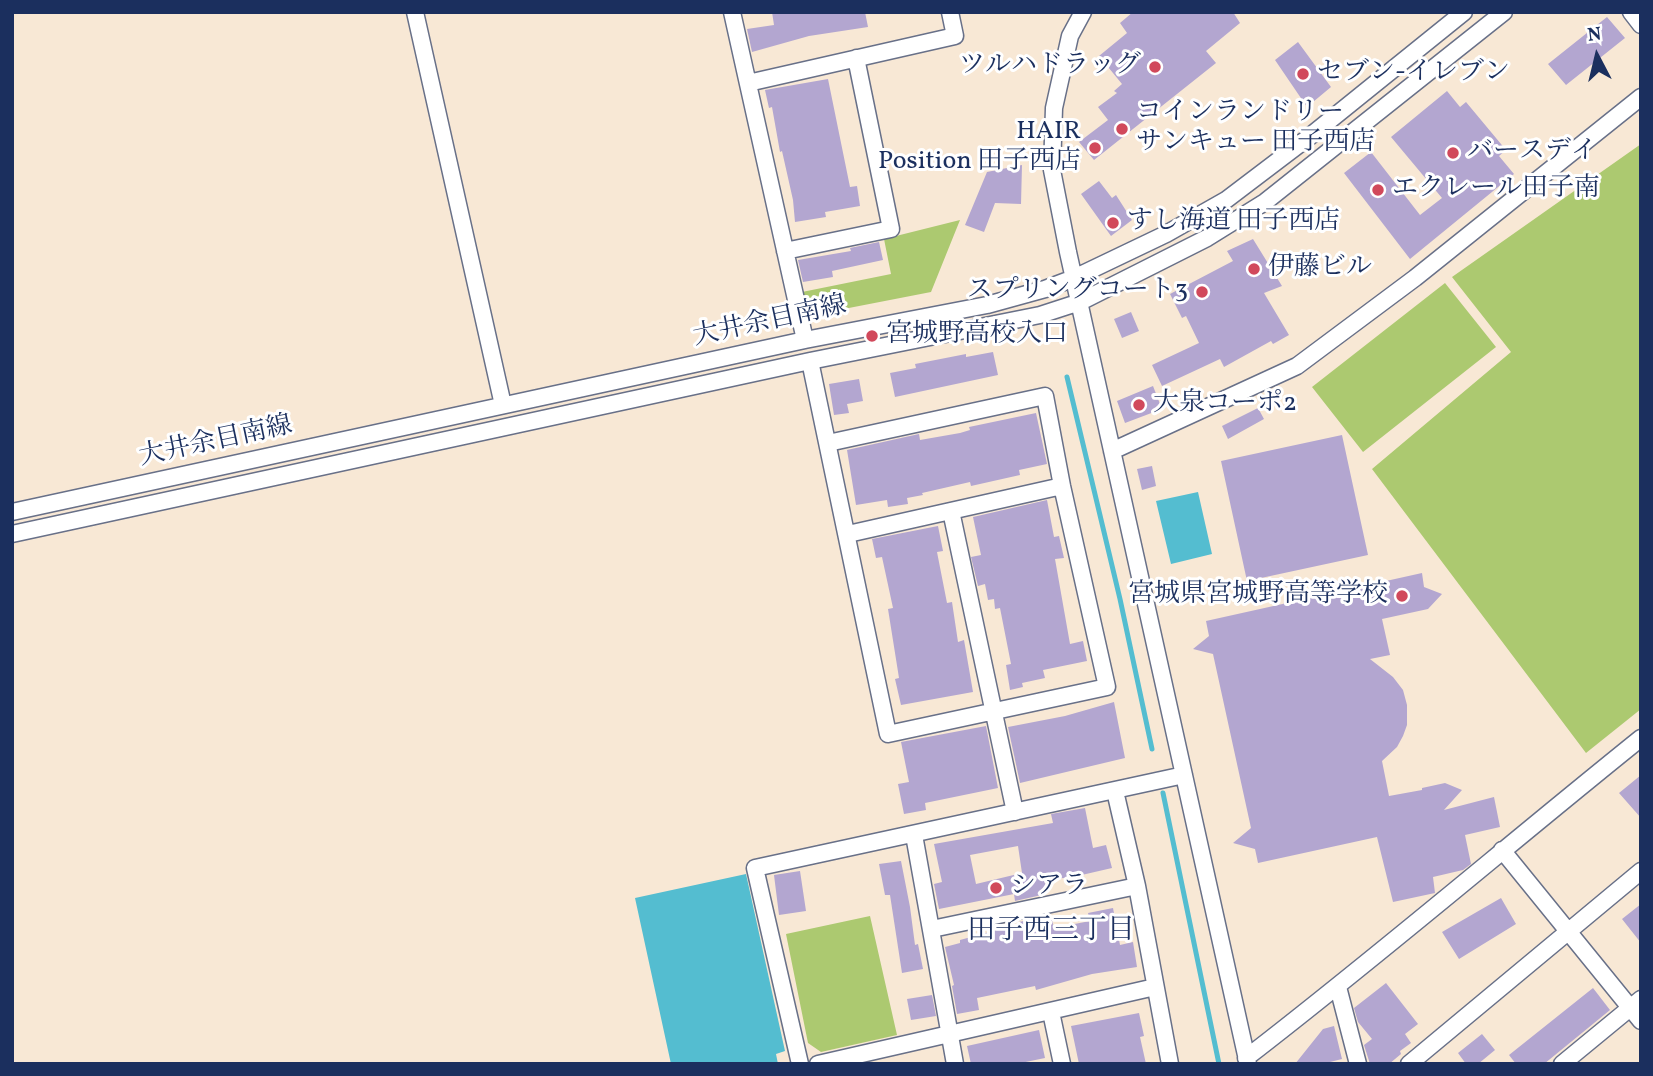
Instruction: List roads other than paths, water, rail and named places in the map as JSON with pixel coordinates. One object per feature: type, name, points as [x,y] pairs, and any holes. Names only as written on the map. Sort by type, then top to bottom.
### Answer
[{"type":"street","points":[[415,12],[503,405]]},
{"type":"street","points":[[732,12],[805,340]]},
{"type":"street","points":[[748,83],[955,36],[950,12]]},
{"type":"street","points":[[1083,12],[1070,36],[1054,108],[1052,170],[1247,1061],[1641,738]]},
{"type":"street","name":"大井余目南線","points":[[12,512],[805,340],[987,305],[1045,289],[1166,234],[1226,200],[1464,12]]},
{"type":"street","points":[[12,534],[810,361],[1040,314],[1080,302],[1207,238],[1265,202],[1504,12]]},
{"type":"street","points":[[1631,12],[1641,25]]},
{"type":"street","points":[[785,251],[891,229],[856,58]]},
{"type":"street","points":[[1112,450],[1297,366],[1415,278],[1641,97]]},
{"type":"street","points":[[810,361],[888,734],[1107,687],[1062,486],[1045,396],[828,443]]},
{"type":"street","points":[[848,534],[1062,486]]},
{"type":"street","points":[[951,511],[1015,812]]},
{"type":"street","points":[[800,1064],[755,868],[1184,775]]},
{"type":"street","points":[[1115,791],[1138,886],[1170,1064]]},
{"type":"street","points":[[914,835],[955,1064]]},
{"type":"street","points":[[1502,850],[1567,930],[1635,1003],[1641,1021]]},
{"type":"street","points":[[1409,1064],[1641,871]]},
{"type":"street","points":[[932,929],[1138,886]]},
{"type":"street","points":[[818,1064],[1155,987]]},
{"type":"street","points":[[1338,987],[1359,1064]]},
{"type":"street","points":[[1562,1064],[1635,1003]]},
{"type":"street","points":[[1051,1012],[1062,1064]]},
{"type":"water","points":[[1198,492],[1212,554],[1171,564],[1156,501]]},
{"type":"water","points":[[746,874],[785,1051],[776,1054],[778,1064],[671,1064],[635,898]]},
{"type":"waterway","points":[[1067,377],[1120,599],[1152,749]]},
{"type":"waterway","points":[[1163,793],[1219,1064]]},
{"type":"place","name":"ツルハドラッグ","points":[[1155,67]]},
{"type":"place","name":"セブン-イレブン","points":[[1303,74]]},
{"type":"place","name":"コインランドリー サンキュー 田子西店","points":[[1122,129]]},
{"type":"place","name":"HAIR Position 田子西店","points":[[1095,148]]},
{"type":"place","name":"バースデイ","points":[[1453,153]]},
{"type":"place","name":"エクレール田子南","points":[[1378,190]]},
{"type":"place","name":"すし海道 田子西店","points":[[1113,223]]},
{"type":"place","name":"伊藤ビル","points":[[1254,269]]},
{"type":"place","name":"スプリングコート3","points":[[1202,292]]},
{"type":"place","name":"宮城野高校入口","points":[[872,336]]},
{"type":"place","name":"大泉コーポ2","points":[[1139,405]]},
{"type":"place","name":"宮城県宮城野高等学校","points":[[1402,596]]},
{"type":"place","name":"シアラ","points":[[996,888]]},
{"type":"district","name":"田子西三丁目","points":[[1051,933]]}]
